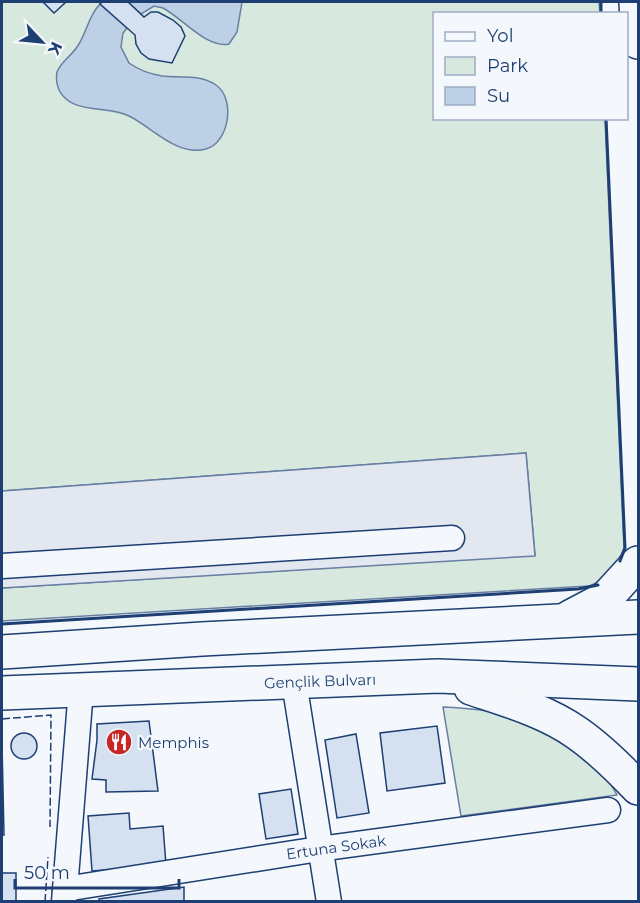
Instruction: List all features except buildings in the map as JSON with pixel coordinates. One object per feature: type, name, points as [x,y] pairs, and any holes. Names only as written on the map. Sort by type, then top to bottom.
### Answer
[{"type":"highway","points":[[636,2],[639,42]]},
{"type":"highway","points":[[561,622],[606,598],[639,563]]},
{"type":"highway","points":[[2,652],[202,639],[639,617]]},
{"type":"highway","points":[[438,676],[540,712],[575,731],[605,754],[639,788]]},
{"type":"highway","name":"Gençlik Bulvarı","points":[[2,693],[438,676],[639,684]]},
{"type":"street","points":[[2,566],[452,538]]},
{"type":"street","points":[[294,682],[329,902]]},
{"type":"street","points":[[65,896],[81,689]]},
{"type":"street","name":"Ertuna Sokak","points":[[65,896],[319,849],[608,810]]},
{"type":"green space","points":[[2,2],[599,2],[600,12],[433,12],[433,120],[605,120],[624,548],[619,560],[600,580],[589,586],[2,621],[2,588],[535,555],[526,453],[2,491]]},
{"type":"green space","points":[[443,707],[503,714],[553,734],[569,743],[597,766],[617,795],[461,816]]},
{"type":"shaded area","points":[[526,453],[535,556],[2,588],[2,491]]},
{"type":"water","points":[[128,2],[242,2],[237,32],[229,44],[221,44],[203,37],[163,8],[154,6],[141,14]]},
{"type":"water","points":[[100,4],[127,28],[123,33],[121,47],[129,63],[141,70],[158,75],[203,79],[216,85],[222,92],[228,110],[227,120],[225,130],[214,145],[206,149],[185,149],[165,140],[129,116],[81,106],[65,98],[58,88],[57,72],[77,47]]},
{"type":"fence","points":[[2,719],[51,715],[50,827]]},
{"type":"fence","points":[[45,902],[48,857]]},
{"type":"wall","points":[[601,2],[601,12]]},
{"type":"wall","points":[[606,120],[625,548],[620,561]]},
{"type":"wall","points":[[2,624],[578,589],[598,585]]},
{"type":"place","name":"Memphis","points":[[119,742]]}]
